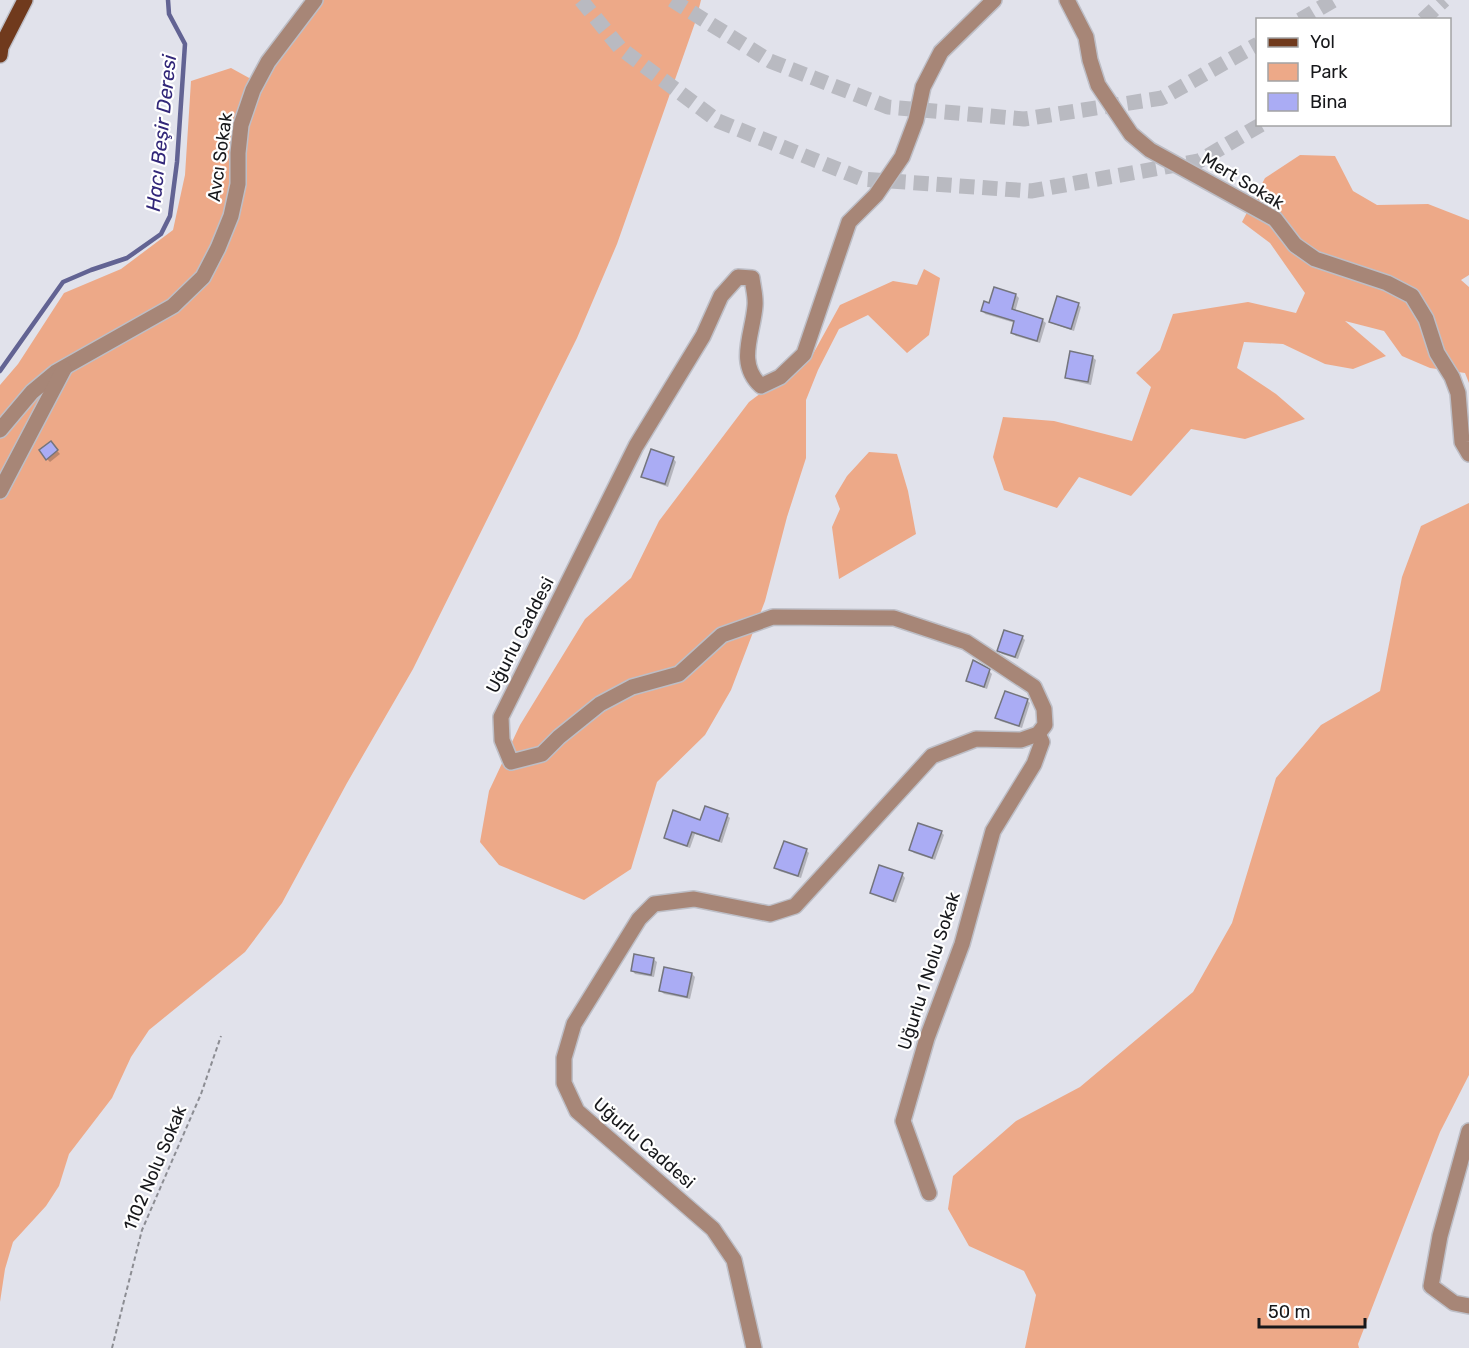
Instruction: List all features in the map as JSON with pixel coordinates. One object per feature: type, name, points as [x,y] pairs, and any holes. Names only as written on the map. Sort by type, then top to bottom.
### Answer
[{"type":"main road","points":[[0,55],[1,47],[25,0]]},
{"type":"street","name":"Avcı Sokak","points":[[0,430],[32,392],[65,367],[173,306],[202,277],[218,249],[231,216],[238,184],[241,125],[253,90],[268,62],[315,0]]},
{"type":"street","name":"Uğurlu Caddesi","points":[[754,1348],[734,1260],[713,1229],[577,1111],[564,1083],[564,1058],[574,1024],[639,919],[654,904],[694,899],[770,914],[795,906],[932,756],[976,739],[1021,740],[1038,734],[1045,725],[1044,708],[1034,687],[966,642],[894,618],[773,616],[722,635],[679,674],[632,687],[600,705],[559,737],[542,754],[511,762],[502,740],[501,717],[636,446],[703,336],[721,296],[738,277],[753,278],[755,306],[747,346],[751,377],[761,386],[780,377],[804,354],[849,222],[876,195],[902,157],[916,120],[923,87],[941,52],[994,0]]},
{"type":"street","name":"Mert Sokak","points":[[1067,0],[1086,37],[1098,85],[1131,134],[1149,150],[1275,219],[1295,245],[1315,259],[1387,283],[1412,297],[1426,319],[1437,353],[1452,376],[1458,393],[1462,442],[1469,454]]},
{"type":"street","points":[[0,491],[65,367]]},
{"type":"street","name":"Uğurlu 1 Nolu Sokak","points":[[929,1193],[903,1121],[927,1038],[962,944],[993,831],[1034,764],[1042,742],[1038,734]]},
{"type":"street","points":[[1469,1131],[1440,1236],[1431,1286],[1454,1303],[1469,1306]]},
{"type":"path","name":"1102 Nolu Sokak","points":[[112,1348],[142,1230],[201,1094],[221,1036]]},
{"type":"green space","points":[[321,0],[701,0],[617,244],[577,338],[413,669],[347,783],[282,903],[245,952],[149,1030],[131,1057],[112,1098],[69,1154],[59,1186],[46,1206],[13,1242],[5,1269],[0,1302],[0,385],[18,364],[64,293],[121,269],[173,230],[185,175],[191,81],[231,68],[251,79]]},
{"type":"green space","points":[[1300,155],[1335,156],[1353,191],[1377,205],[1428,204],[1469,220],[1469,275],[1461,280],[1469,287],[1469,383],[1465,373],[1430,368],[1402,356],[1384,331],[1345,321],[1386,356],[1353,369],[1325,364],[1283,344],[1244,342],[1237,368],[1276,394],[1305,419],[1245,439],[1191,429],[1131,496],[1079,477],[1057,508],[1004,490],[993,457],[1003,417],[1054,421],[1132,441],[1151,387],[1136,373],[1160,350],[1173,314],[1248,302],[1296,313],[1305,293],[1270,243],[1242,222],[1265,178]]},
{"type":"green space","points":[[924,269],[940,278],[929,335],[907,353],[868,315],[839,329],[818,370],[806,400],[806,458],[787,517],[765,601],[731,690],[705,735],[657,782],[631,869],[584,900],[499,865],[480,842],[489,791],[520,725],[585,619],[631,578],[659,521],[749,402],[813,354],[840,305],[893,281],[917,285]]},
{"type":"green space","points":[[869,452],[897,454],[908,491],[916,534],[839,579],[832,527],[840,509],[835,496],[847,476]]},
{"type":"green space","points":[[1469,503],[1469,1075],[1440,1132],[1358,1344],[1359,1348],[1025,1348],[1036,1295],[1024,1271],[969,1246],[948,1209],[953,1176],[1016,1121],[1080,1087],[1193,992],[1232,923],[1276,778],[1321,725],[1380,691],[1402,577],[1421,526]]},
{"type":"building","points":[[994,287],[1016,294],[1012,309],[1043,319],[1037,341],[1011,333],[1014,321],[981,311],[984,301],[989,303]]},
{"type":"building","points":[[1057,296],[1079,303],[1071,329],[1049,322]]},
{"type":"building","points":[[1070,351],[1093,356],[1088,382],[1065,378]]},
{"type":"building","points":[[51,441],[58,450],[46,460],[39,450]]},
{"type":"building","points":[[651,449],[674,457],[665,484],[641,477]]},
{"type":"building","points":[[1004,630],[1023,636],[1015,657],[997,651]]},
{"type":"building","points":[[973,660],[990,669],[984,687],[966,681]]},
{"type":"building","points":[[1005,691],[1028,699],[1019,726],[995,718]]},
{"type":"building","points":[[705,806],[728,814],[719,841],[692,832],[687,846],[664,838],[673,810],[700,820]]},
{"type":"building","points":[[918,823],[942,831],[932,858],[909,850]]},
{"type":"building","points":[[784,841],[807,849],[798,876],[774,868]]},
{"type":"building","points":[[879,865],[903,873],[893,901],[870,893]]},
{"type":"building","points":[[634,954],[654,958],[651,975],[631,971]]},
{"type":"building","points":[[664,967],[692,973],[687,997],[659,991]]},
{"type":"waterway","name":"Hacı Beşir Deresi","points":[[0,371],[63,282],[127,258],[161,234],[170,216],[177,162],[185,44],[169,14],[168,0]]},
{"type":"tunnel","points":[[581,0],[620,48],[718,121],[862,179],[1031,191],[1199,161],[1259,126]]},
{"type":"tunnel","points":[[672,0],[770,61],[888,107],[1024,119],[1162,98],[1256,45]]},
{"type":"tunnel","points":[[1303,18],[1334,0]]},
{"type":"tunnel","points":[[1425,18],[1444,0]]}]
